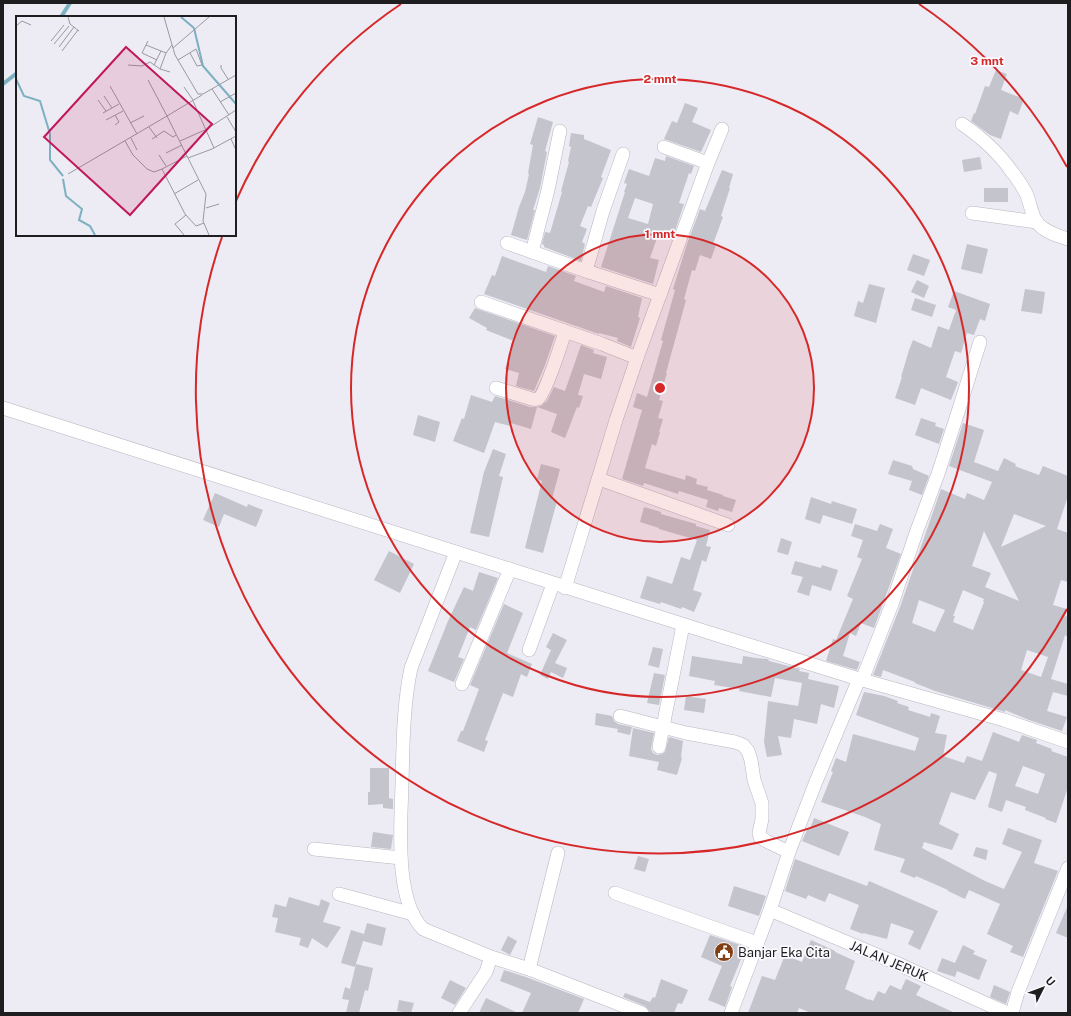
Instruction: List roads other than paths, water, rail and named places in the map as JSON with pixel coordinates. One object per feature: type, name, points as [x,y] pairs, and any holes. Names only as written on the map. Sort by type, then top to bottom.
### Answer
[{"type":"street","points":[[962,124],[974,132],[994,151],[1013,173],[1025,192],[1037,222]]},
{"type":"street","points":[[529,650],[559,586],[599,479],[616,420],[637,358],[708,163],[722,129]]},
{"type":"street","points":[[532,252],[548,190],[560,131]]},
{"type":"street","points":[[664,147],[708,163]]},
{"type":"street","points":[[586,271],[603,211],[623,154]]},
{"type":"street","points":[[972,213],[1037,222],[1052,233],[1068,239]]},
{"type":"street","points":[[507,243],[660,295]]},
{"type":"street","points":[[481,302],[637,358]]},
{"type":"street","points":[[496,388],[536,400],[539,398],[544,389],[565,331]]},
{"type":"street","points":[[731,1013],[770,910],[789,852],[892,604],[938,474],[980,342]]},
{"type":"street","points":[[3,408],[683,625],[861,680],[1004,720],[1068,742]]},
{"type":"street","points":[[599,479],[728,525]]},
{"type":"street","points":[[456,552],[411,668],[408,684],[404,726],[401,858],[405,886],[416,922],[423,929],[491,957],[529,969],[642,1013]]},
{"type":"street","points":[[462,684],[510,569]]},
{"type":"street","points":[[659,746],[683,625]]},
{"type":"street","points":[[620,716],[686,733],[735,742],[742,745],[748,751],[754,780],[762,803],[762,819],[759,833],[760,837],[789,852]]},
{"type":"street","points":[[314,848],[401,858]]},
{"type":"street","points":[[529,969],[558,853]]},
{"type":"street","points":[[1012,1013],[1018,992],[1068,868]]},
{"type":"street","points":[[615,893],[757,943]]},
{"type":"street","points":[[339,894],[413,914]]},
{"type":"street","name":"JALAN JERUK","points":[[770,910],[896,963],[1007,1013]]},
{"type":"street","points":[[459,1013],[486,972],[491,957]]},
{"type":"waterway","points":[[62,16],[70,3]]},
{"type":"waterway","points":[[3,84],[16,74]]},
{"type":"place","name":"Banjar Eka Cita","points":[[724,952]]}]
